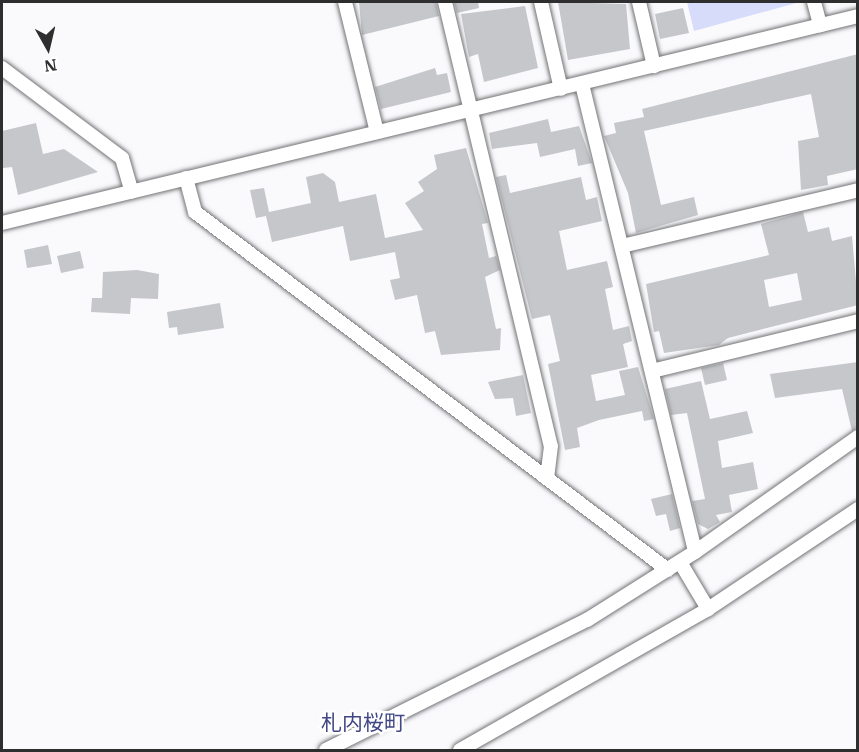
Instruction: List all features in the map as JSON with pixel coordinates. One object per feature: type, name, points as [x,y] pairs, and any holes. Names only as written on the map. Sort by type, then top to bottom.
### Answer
[{"type":"street","points":[[345,2],[377,132]]},
{"type":"street","points":[[445,2],[551,446],[548,479]]},
{"type":"street","points":[[541,2],[561,88]]},
{"type":"street","points":[[639,2],[654,66]]},
{"type":"street","points":[[814,2],[820,25]]},
{"type":"street","points":[[2,223],[858,16]]},
{"type":"street","points":[[2,68],[122,158],[132,192]]},
{"type":"street","points":[[582,84],[695,552]]},
{"type":"street","points":[[186,178],[195,212],[548,479],[674,566],[708,609]]},
{"type":"street","points":[[622,246],[858,190]]},
{"type":"street","points":[[652,371],[858,321]]},
{"type":"street","points":[[326,750],[587,620],[695,552],[858,437]]},
{"type":"street","points":[[460,750],[708,609],[858,509]]},
{"type":"shaded area","points":[[687,2],[800,2],[694,31]]},
{"type":"building","points":[[359,2],[436,3],[439,16],[362,35]]},
{"type":"building","points":[[454,2],[478,2],[479,8],[457,13]]},
{"type":"building","points":[[558,2],[626,4],[630,49],[568,60]]},
{"type":"building","points":[[525,6],[538,68],[484,82],[478,54],[469,57],[461,14]]},
{"type":"building","points":[[683,8],[689,33],[660,39],[655,14]]},
{"type":"building","points":[[858,54],[858,169],[827,176],[828,185],[801,190],[798,141],[819,137],[811,94],[644,131],[661,205],[694,197],[698,215],[636,233],[628,193],[604,136],[616,133],[614,123],[644,117],[642,109]]},
{"type":"building","points":[[435,68],[437,75],[447,73],[451,92],[381,109],[375,87]]},
{"type":"building","points":[[548,119],[551,132],[579,126],[592,163],[578,166],[575,149],[540,157],[537,143],[492,149],[489,133]]},
{"type":"building","points":[[36,123],[43,154],[64,149],[98,172],[18,195],[12,167],[3,168],[2,131]]},
{"type":"building","points":[[466,148],[488,223],[482,224],[489,258],[496,256],[500,270],[485,277],[496,329],[501,328],[500,350],[441,355],[435,331],[425,333],[417,295],[395,300],[390,280],[400,278],[395,252],[350,261],[343,226],[272,242],[266,216],[256,218],[250,190],[264,188],[269,212],[311,203],[306,177],[323,173],[335,182],[339,202],[376,194],[385,238],[423,230],[405,203],[424,191],[418,182],[437,169],[434,155]]},
{"type":"building","points":[[506,175],[510,193],[581,177],[586,200],[597,197],[602,221],[559,231],[567,270],[607,261],[613,287],[605,289],[613,330],[629,326],[632,341],[623,344],[628,367],[591,375],[596,401],[625,395],[619,371],[638,367],[654,419],[644,421],[642,411],[599,420],[577,428],[580,447],[565,450],[548,364],[560,361],[550,315],[532,319],[496,177]]},
{"type":"building","points":[[803,212],[808,232],[829,227],[832,241],[852,236],[858,305],[728,338],[719,345],[664,353],[659,331],[654,332],[646,284],[769,255],[761,224]],"holes":[[[797,273],[802,300],[769,307],[764,280]]]},
{"type":"building","points":[[48,245],[52,264],[27,268],[24,250]]},
{"type":"building","points":[[80,251],[84,268],[61,273],[57,256]]},
{"type":"building","points":[[137,270],[159,274],[158,299],[131,298],[130,314],[91,312],[92,298],[102,298],[103,272]]},
{"type":"building","points":[[220,303],[224,328],[178,335],[177,327],[169,328],[167,312]]},
{"type":"building","points":[[858,362],[858,428],[852,431],[842,389],[775,398],[770,374]]},
{"type":"building","points":[[723,363],[727,380],[705,385],[701,368]]},
{"type":"building","points":[[523,375],[531,413],[516,416],[513,398],[495,399],[488,382]]},
{"type":"building","points":[[701,381],[710,419],[747,411],[753,433],[718,441],[722,468],[753,462],[758,489],[729,495],[732,512],[716,515],[720,522],[708,529],[698,524],[692,501],[705,499],[687,413],[671,415],[665,389]]},
{"type":"building","points":[[672,494],[680,528],[670,531],[666,514],[656,516],[651,499]]},
{"type":"district","name":"札内桜町","points":[[363,722]]}]
